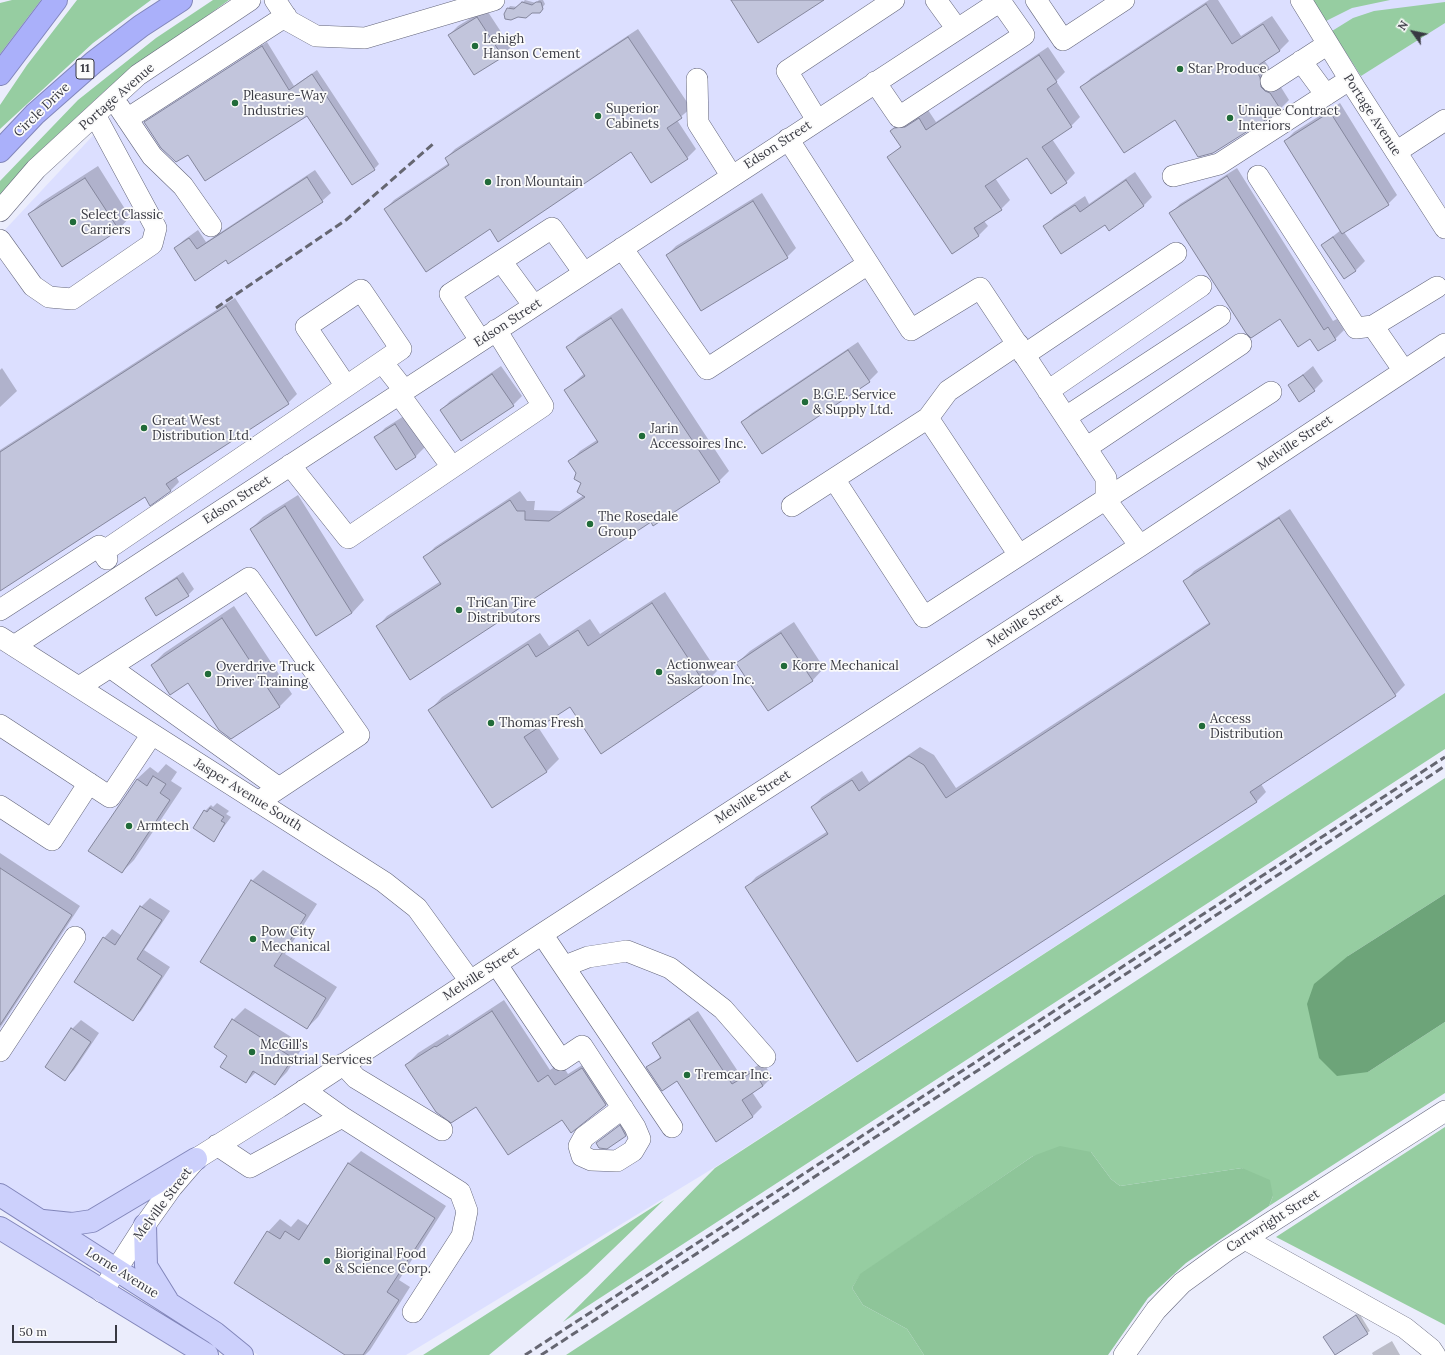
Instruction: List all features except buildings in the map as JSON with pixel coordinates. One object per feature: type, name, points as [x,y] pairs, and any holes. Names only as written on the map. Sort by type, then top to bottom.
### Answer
[{"type":"highway","name":"Circle Drive","points":[[0,151],[35,114],[94,62],[141,26],[181,0]]},
{"type":"highway","points":[[0,74],[54,3]]},
{"type":"main road","points":[[40,1221],[72,1224],[92,1221],[196,1159]]},
{"type":"main road","name":"Lorne Avenue","points":[[0,1195],[215,1333],[242,1355]]},
{"type":"main road","points":[[145,1225],[146,1266],[168,1302]]},
{"type":"main road","name":"Lorne Avenue","points":[[0,1228],[102,1292],[207,1355]]},
{"type":"street","name":"Portage Avenue","points":[[0,210],[36,169],[138,75],[250,0]]},
{"type":"street","points":[[127,118],[281,8],[289,21],[316,36],[364,38],[494,0]]},
{"type":"street","points":[[817,120],[787,71],[894,0]]},
{"type":"street","points":[[936,0],[957,29]]},
{"type":"street","points":[[1036,0],[1063,40],[1113,3]]},
{"type":"street","name":"Portage Avenue","points":[[1301,0],[1349,80],[1445,228]]},
{"type":"street","points":[[875,82],[899,117],[1024,35],[1001,1]]},
{"type":"street","name":"Edson Street","points":[[7,641],[119,577],[1001,1]]},
{"type":"street","points":[[1271,81],[1328,44]]},
{"type":"street","points":[[1301,61],[1326,95]]},
{"type":"street","points":[[697,79],[698,123],[731,176]]},
{"type":"street","points":[[1173,176],[1220,164],[1349,80]]},
{"type":"street","points":[[114,98],[152,156],[183,186],[211,226]]},
{"type":"street","points":[[0,240],[33,286],[49,297],[72,299],[152,244],[156,228],[95,115]]},
{"type":"street","points":[[1396,152],[1445,120]]},
{"type":"street","points":[[788,139],[911,330],[980,288],[1106,478],[1106,500],[1140,546]]},
{"type":"street","points":[[1258,176],[1356,328],[1373,326],[1436,288]]},
{"type":"street","points":[[290,465],[348,538],[543,406],[488,335],[450,294],[552,228],[584,273]]},
{"type":"street","points":[[622,248],[707,369],[868,264]]},
{"type":"street","points":[[792,506],[928,418],[948,391],[1021,350],[1176,253]]},
{"type":"street","points":[[502,261],[534,306]]},
{"type":"street","points":[[1048,391],[1202,286]]},
{"type":"street","points":[[103,552],[245,456],[401,348],[361,290],[306,327],[346,386]]},
{"type":"street","points":[[1066,417],[1220,316]]},
{"type":"street","points":[[1373,326],[1404,371]]},
{"type":"street","points":[[1086,448],[1241,344]]},
{"type":"street","name":"Melville Street","points":[[102,1292],[145,1225],[172,1188],[196,1159],[1140,546],[1445,344]]},
{"type":"street","points":[[382,362],[452,467]]},
{"type":"street","points":[[834,479],[924,617],[1271,392]]},
{"type":"street","points":[[928,418],[1019,555]]},
{"type":"street","points":[[245,456],[263,483]]},
{"type":"street","points":[[146,522],[162,549]]},
{"type":"street","points":[[0,610],[99,546],[119,577]]},
{"type":"street","points":[[79,688],[249,578],[359,734],[258,802]]},
{"type":"street","name":"Jasper Avenue South","points":[[7,641],[384,882],[416,908],[470,981]]},
{"type":"street","points":[[110,667],[279,788]]},
{"type":"street","points":[[0,726],[110,797],[152,734]]},
{"type":"street","points":[[0,806],[52,840],[89,783]]},
{"type":"street","points":[[542,934],[672,1127]]},
{"type":"street","points":[[0,1051],[75,937]]},
{"type":"street","points":[[565,966],[588,957],[627,951],[670,968],[723,1009],[765,1057]]},
{"type":"street","points":[[496,965],[561,1060],[582,1046],[623,1108]]},
{"type":"street","points":[[343,1064],[356,1078],[442,1130]]},
{"type":"street","points":[[304,1090],[342,1117],[460,1192],[467,1211],[462,1236],[413,1312]]},
{"type":"street","name":"Cartwright Street","points":[[1124,1355],[1156,1310],[1182,1283],[1245,1239],[1445,1111]]},
{"type":"street","points":[[217,1145],[250,1167],[342,1117]]},
{"type":"street","points":[[1245,1239],[1405,1328],[1431,1349],[1435,1355]]},
{"type":"shaded area","points":[[12,0],[41,0],[0,54],[0,3]]},
{"type":"shaded area","points":[[77,0],[151,0],[93,43],[0,129],[0,105],[27,65]]},
{"type":"shaded area","points":[[213,0],[229,0],[109,87],[42,149],[0,197],[0,181],[78,100],[156,38]]},
{"type":"shaded area","points":[[263,0],[1445,0],[1445,693],[717,1166],[406,1355],[258,1355],[0,1183],[0,235],[142,83]]},
{"type":"shaded area","points":[[1312,0],[1390,0],[1352,8],[1324,22]]},
{"type":"shaded area","points":[[1445,2],[1445,23],[1361,76],[1332,31],[1353,18],[1374,11]]},
{"type":"shaded area","points":[[1445,693],[1445,749],[563,1322],[715,1168]]},
{"type":"shaded area","points":[[1445,778],[1445,894],[1348,956],[1368,1072],[1445,1022],[1445,1093],[1269,1206],[1273,1196],[1242,1168],[1120,1186],[1111,1179],[1091,1152],[1033,1156],[860,1275],[852,1288],[863,1305],[907,1329],[924,1355],[566,1355]]},
{"type":"shaded area","points":[[1445,894],[1445,1022],[1368,1072],[1337,1076],[1319,1058],[1307,1004],[1314,984],[1348,956]]},
{"type":"shaded area","points":[[1445,1127],[1445,1325],[1276,1237]]},
{"type":"shaded area","points":[[1060,1146],[1091,1152],[1111,1179],[1120,1186],[1242,1168],[1270,1180],[1273,1196],[1269,1206],[1186,1263],[1148,1298],[1108,1355],[924,1355],[907,1329],[863,1305],[852,1288],[860,1274],[1033,1156]]},
{"type":"shaded area","points":[[664,1200],[587,1274],[489,1355],[423,1355]]},
{"type":"railway","points":[[216,308],[346,220],[434,143]]},
{"type":"railway","points":[[525,1355],[1445,757]]},
{"type":"railway","points":[[541,1355],[1445,766]]},
{"type":"place","name":"Lehigh Hanson Cement","points":[[475,46]]},
{"type":"place","name":"Star Produce","points":[[1180,69]]},
{"type":"place","name":"Pleasure-Way Industries","points":[[235,103]]},
{"type":"place","name":"Superior Cabinets","points":[[598,116]]},
{"type":"place","name":"Unique Contract Interiors","points":[[1230,118]]},
{"type":"place","name":"Iron Mountain","points":[[488,182]]},
{"type":"place","name":"Select Classic Carriers","points":[[73,222]]},
{"type":"place","name":"B.G.E. Service & Supply Ltd.","points":[[805,402]]},
{"type":"place","name":"Great West Distribution Ltd.","points":[[144,428]]},
{"type":"place","name":"Jarin Accessoires Inc.","points":[[642,436]]},
{"type":"place","name":"The Rosedale Group","points":[[590,524]]},
{"type":"place","name":"TriCan Tire Distributors","points":[[459,610]]},
{"type":"place","name":"Korre Mechanical","points":[[784,666]]},
{"type":"place","name":"Actionwear Saskatoon Inc.","points":[[659,672]]},
{"type":"place","name":"Overdrive Truck Driver Training","points":[[208,674]]},
{"type":"place","name":"Thomas Fresh","points":[[491,723]]},
{"type":"place","name":"Access Distribution","points":[[1202,726]]},
{"type":"place","name":"Armtech","points":[[129,826]]},
{"type":"place","name":"Pow City Mechanical","points":[[253,939]]},
{"type":"place","name":"McGill's Industrial Services","points":[[252,1052]]},
{"type":"place","name":"Tremcar Inc.","points":[[687,1075]]},
{"type":"place","name":"Bioriginal Food & Science Corp.","points":[[327,1261]]}]
